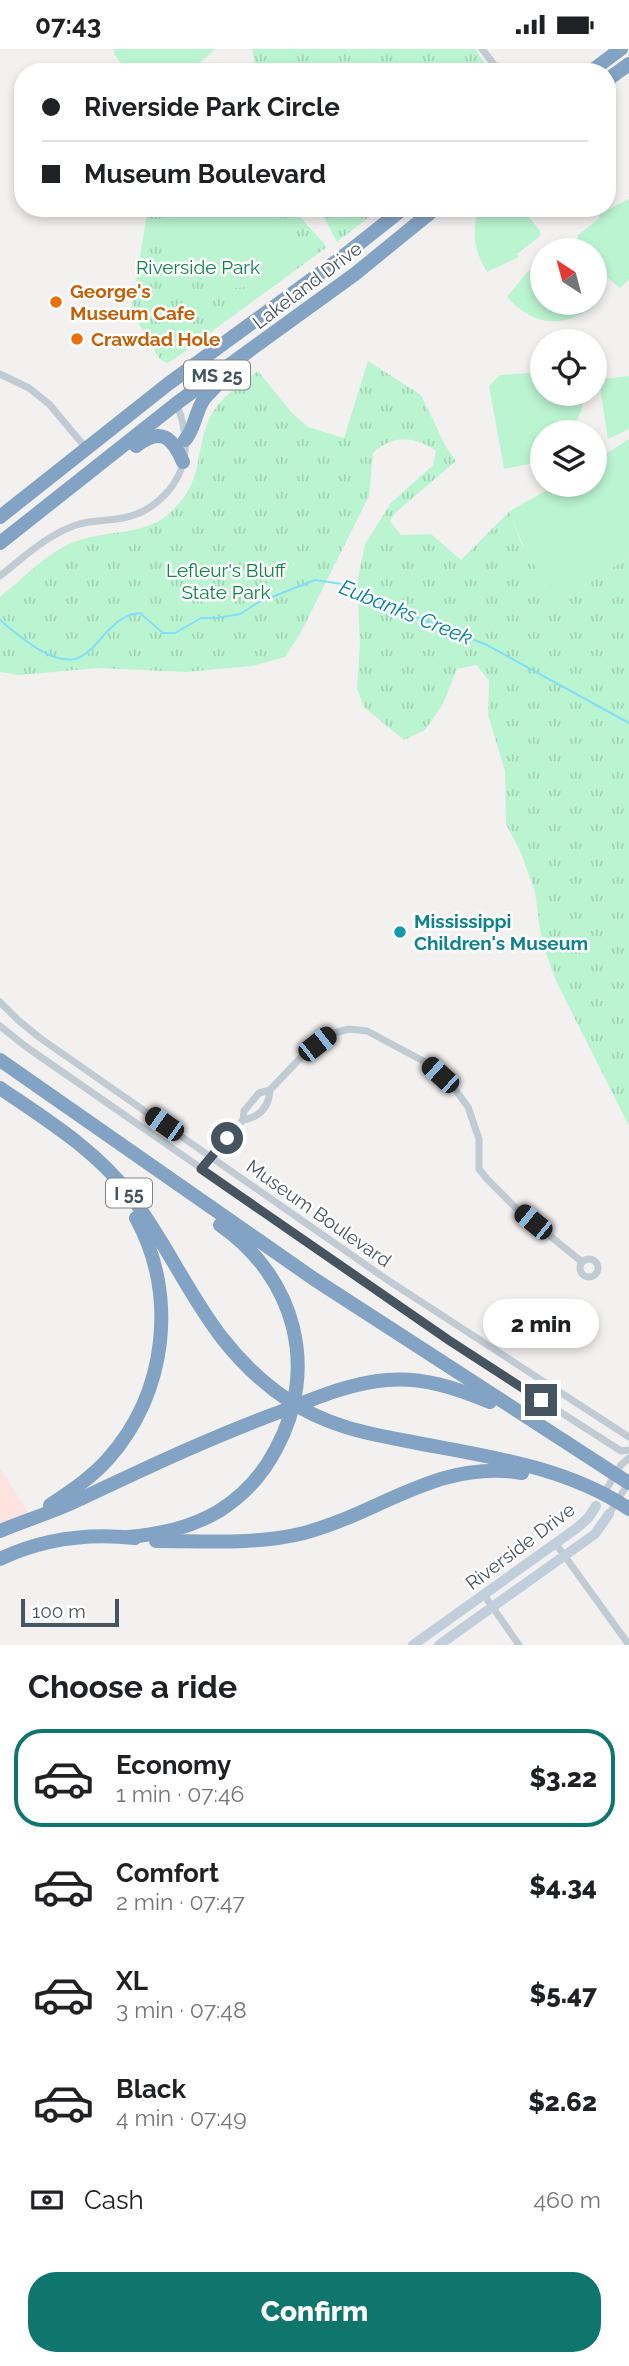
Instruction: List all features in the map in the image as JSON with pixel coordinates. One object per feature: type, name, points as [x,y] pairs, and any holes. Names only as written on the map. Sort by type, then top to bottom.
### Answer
[{"type":"highway","points":[[602,63],[621,49]]},
{"type":"highway","name":"Lakeland Drive","points":[[0,517],[169,384],[393,217]]},
{"type":"highway","name":"Lakeland Drive","points":[[0,543],[177,403],[355,274],[425,217]]},
{"type":"highway","points":[[341,258],[355,274]]},
{"type":"highway","points":[[185,440],[205,398],[220,381],[222,371]]},
{"type":"highway","points":[[169,384],[177,403]]},
{"type":"highway","points":[[86,449],[102,463],[116,461],[142,441],[152,436],[161,436],[173,442],[183,461]]},
{"type":"highway","name":"I 55","points":[[0,1060],[314,1279],[629,1482]]},
{"type":"highway","points":[[0,1071],[244,1244],[269,1272],[288,1311],[294,1330],[299,1368],[292,1414],[283,1437],[263,1471],[235,1499],[199,1521],[163,1533],[61,1539],[25,1548],[0,1559]]},
{"type":"highway","points":[[0,1090],[21,1113],[83,1158],[116,1190],[144,1233],[153,1255],[161,1298],[159,1353],[148,1392],[132,1426],[115,1451],[90,1477],[31,1517]]},
{"type":"highway","name":"I 55","points":[[0,1090],[67,1134],[117,1179],[148,1222],[218,1334],[251,1370],[289,1401],[334,1424],[527,1465],[565,1477],[586,1485],[629,1509]]},
{"type":"highway","points":[[0,1531],[70,1504],[227,1431],[345,1387],[389,1380],[438,1382],[527,1417]]},
{"type":"highway","points":[[128,1537],[156,1541],[277,1539],[307,1532],[432,1481],[460,1473],[483,1470],[565,1477]]},
{"type":"street","points":[[482,49],[493,63]]},
{"type":"street","points":[[0,374],[29,388],[49,404],[86,449]]},
{"type":"street","points":[[0,576],[56,534],[95,520],[124,518],[149,508],[169,491],[180,472],[185,440],[177,403]]},
{"type":"street","name":"Museum Boulevard","points":[[0,1002],[53,1047],[438,1314],[629,1437]]},
{"type":"street","name":"Museum Boulevard","points":[[0,1026],[450,1341],[621,1451],[629,1450]]},
{"type":"street","points":[[201,1169],[243,1120],[244,1111],[260,1093],[270,1090],[305,1053],[330,1034],[349,1029],[368,1031],[429,1064],[452,1085],[468,1107],[480,1139],[479,1169],[517,1209],[582,1262]]},
{"type":"street","points":[[44,1059],[53,1047]]},
{"type":"street","points":[[243,1120],[254,1118],[269,1103],[270,1090]]},
{"type":"street","name":"Riverside Drive","points":[[413,1645],[584,1523],[621,1465],[629,1458]]},
{"type":"street","name":"Riverside Drive","points":[[439,1645],[594,1534],[629,1482]]},
{"type":"street","points":[[556,1544],[629,1645]]},
{"type":"street","points":[[484,1595],[519,1645]]},
{"type":"shaded area","points":[[0,1469],[31,1517],[0,1531]]},
{"type":"green space","points":[[114,49],[216,49],[199,63],[121,63],[114,54]]},
{"type":"green space","points":[[252,49],[475,49],[485,63],[254,63]]},
{"type":"green space","points":[[629,199],[629,279],[620,288],[607,277],[607,238],[577,238],[599,217],[616,217],[616,206]]},
{"type":"green space","name":"Riverside Park","points":[[147,217],[300,217],[327,247],[167,363],[160,359],[131,311]]},
{"type":"green space","points":[[175,217],[281,217],[297,248],[282,268],[264,281],[244,287],[224,287],[205,281],[187,270],[173,253],[163,230]]},
{"type":"green space","points":[[324,217],[369,217],[337,242]]},
{"type":"green space","points":[[477,217],[529,217],[540,231],[540,236],[530,238],[530,244],[517,254],[519,257],[487,272],[475,241]]},
{"type":"green space","points":[[530,271],[530,315],[507,297]]},
{"type":"green space","points":[[530,315],[579,315],[560,321],[538,319]]},
{"type":"green space","name":"Lefleur's Bluff State Park","points":[[368,361],[421,395],[446,447],[456,461],[395,513],[390,521],[401,535],[431,534],[461,560],[510,511],[521,543],[564,599],[629,557],[629,1126],[557,983],[542,943],[535,892],[521,853],[506,824],[505,771],[488,715],[489,680],[476,665],[457,669],[443,704],[425,730],[404,740],[364,707],[357,689],[360,644],[357,583],[365,544],[391,503],[433,465],[436,451],[420,442],[404,439],[388,443],[373,453],[369,496],[300,634],[285,657],[252,666],[186,672],[98,668],[19,675],[0,672],[0,597],[46,558],[66,545],[89,537],[139,529],[162,519],[172,511],[182,500],[193,480],[211,415],[222,400],[236,388],[258,371],[292,413],[308,427],[344,438]]},
{"type":"green space","points":[[530,373],[530,406],[582,406],[577,420],[530,420],[530,464],[504,469],[489,386],[500,375]]},
{"type":"green space","points":[[629,376],[629,429],[608,439],[603,406],[607,406],[607,378]]},
{"type":"green space","points":[[629,439],[629,557],[564,599],[531,559],[510,511],[535,497],[607,497],[607,453]]},
{"type":"waterway","name":"Eubanks Creek","points":[[0,620],[45,653],[75,659],[88,652],[116,623],[135,614],[140,613],[163,633],[175,633],[201,618],[240,614],[259,602],[315,580],[342,584],[381,603],[487,645],[629,723]]},
{"type":"place","name":"George's Museum Cafe","points":[[56,302]]},
{"type":"place","name":"Crawdad Hole","points":[[77,339]]},
{"type":"place","name":"Mississippi Children's Museum","points":[[400,932]]},
{"type":"route","points":[[227,1138],[201,1169],[378,1293],[541,1400]]}]
